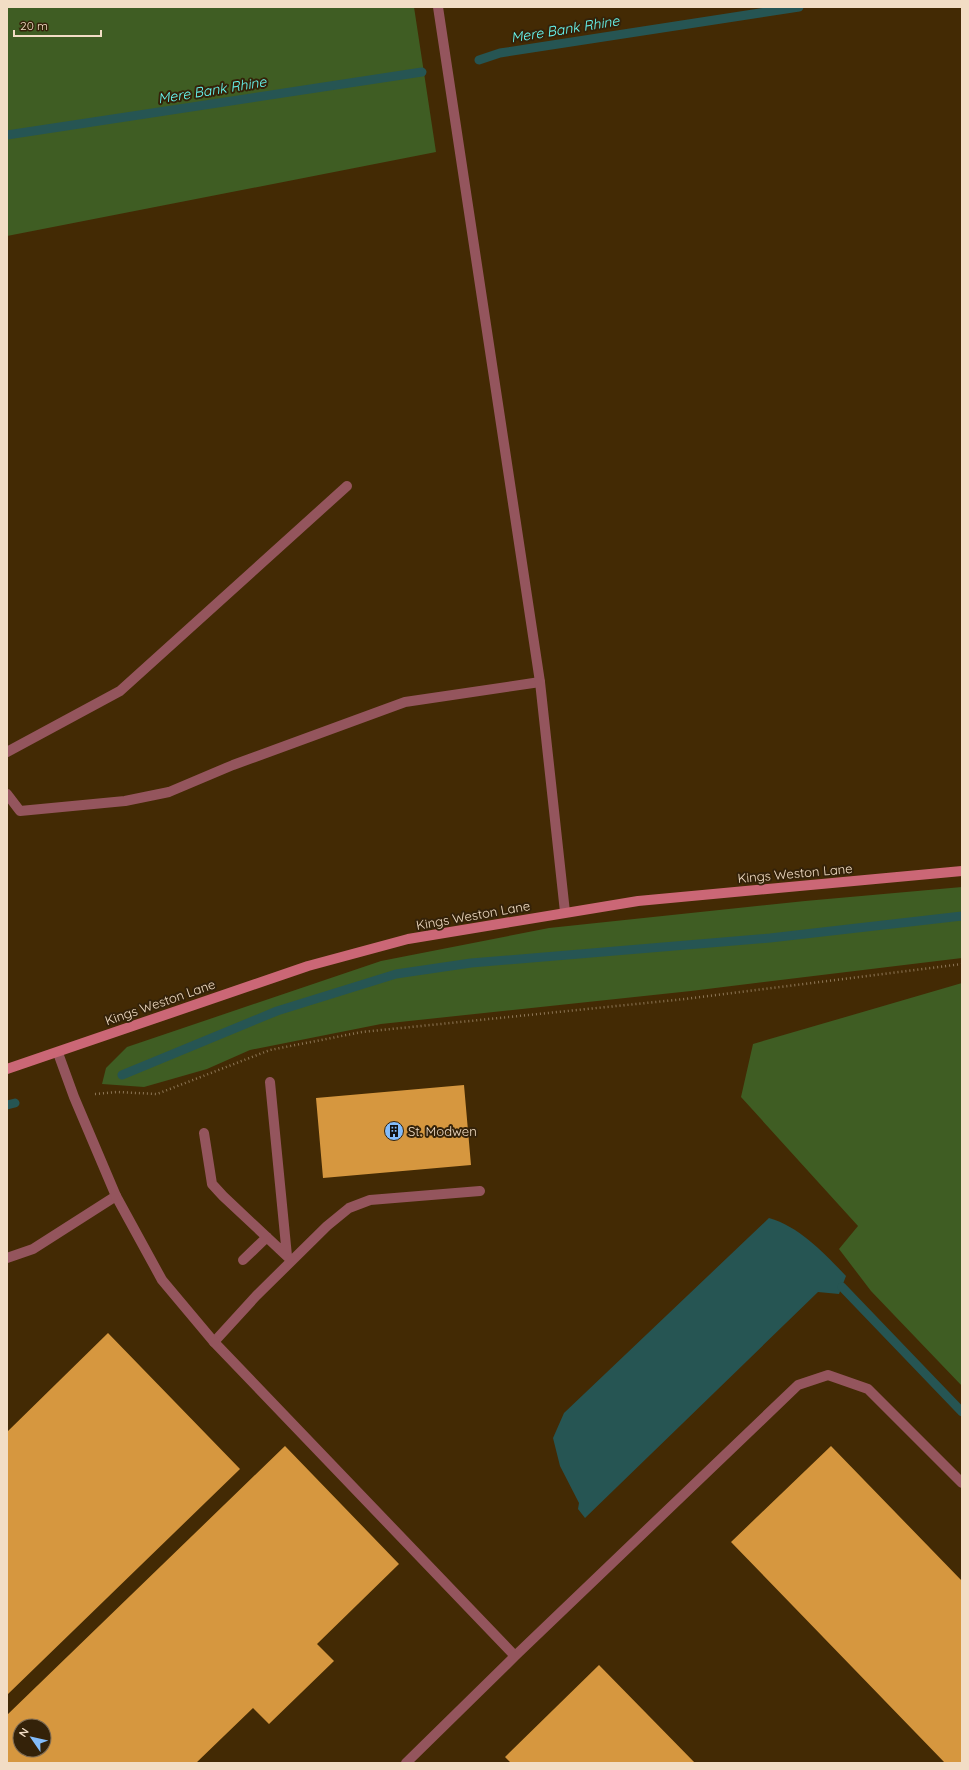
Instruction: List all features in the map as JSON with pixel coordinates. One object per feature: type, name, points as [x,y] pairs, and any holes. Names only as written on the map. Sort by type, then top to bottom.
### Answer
[{"type":"street","points":[[438,7],[540,682],[565,912]]},
{"type":"street","points":[[7,752],[120,691],[347,486]]},
{"type":"street","points":[[7,794],[20,812],[125,801],[168,792],[233,765],[405,702],[540,682]]},
{"type":"street","name":"Kings Weston Lane","points":[[7,1069],[58,1053],[110,1032],[308,966],[408,939],[565,912],[646,901],[962,870]]},
{"type":"street","points":[[58,1053],[74,1097],[116,1196],[162,1280],[214,1342],[515,1656]]},
{"type":"street","points":[[270,1082],[289,1258]]},
{"type":"street","points":[[204,1133],[212,1184],[289,1258]]},
{"type":"street","points":[[214,1342],[289,1258],[349,1208],[370,1200],[480,1191]]},
{"type":"street","points":[[7,1258],[33,1249],[116,1196]]},
{"type":"street","points":[[243,1260],[267,1237]]},
{"type":"street","points":[[406,1763],[515,1656],[798,1385],[828,1375],[868,1389],[962,1483]]},
{"type":"path","points":[[74,1097],[117,1092],[157,1094],[270,1050],[362,1032],[685,998],[962,964]]},
{"type":"green space","points":[[7,7],[414,7],[436,152],[7,236]]},
{"type":"green space","points":[[962,887],[962,958],[691,991],[381,1024],[250,1050],[207,1069],[144,1087],[102,1084],[106,1068],[127,1047],[381,961],[549,928],[805,901]]},
{"type":"green space","points":[[962,983],[962,1386],[871,1291],[839,1249],[858,1226],[741,1097],[753,1044]]},
{"type":"water","points":[[769,1218],[780,1222],[801,1234],[820,1250],[846,1276],[839,1294],[818,1292],[585,1518],[578,1509],[579,1503],[560,1466],[553,1438],[564,1413]]},
{"type":"building","name":"St. Modwen","points":[[464,1085],[471,1165],[323,1178],[316,1098]]},
{"type":"building","points":[[108,1333],[240,1469],[7,1695],[7,1432]]},
{"type":"building","points":[[285,1446],[399,1564],[317,1644],[334,1661],[269,1724],[253,1708],[196,1763],[9,1763],[7,1761],[7,1715]]},
{"type":"building","points":[[831,1446],[962,1581],[962,1763],[945,1763],[731,1542]]},
{"type":"building","points":[[599,1665],[695,1763],[511,1763],[505,1757]]},
{"type":"waterway","name":"Mere Bank Rhine","points":[[479,60],[500,53],[799,7]]},
{"type":"waterway","name":"Mere Bank Rhine","points":[[7,135],[422,72]]},
{"type":"waterway","points":[[122,1075],[277,1011],[396,974],[471,963],[770,938],[962,916]]},
{"type":"waterway","points":[[7,1105],[15,1103]]},
{"type":"waterway","points":[[842,1287],[962,1412]]},
{"type":"place","name":"St. Modwen","points":[[394,1131]]}]
